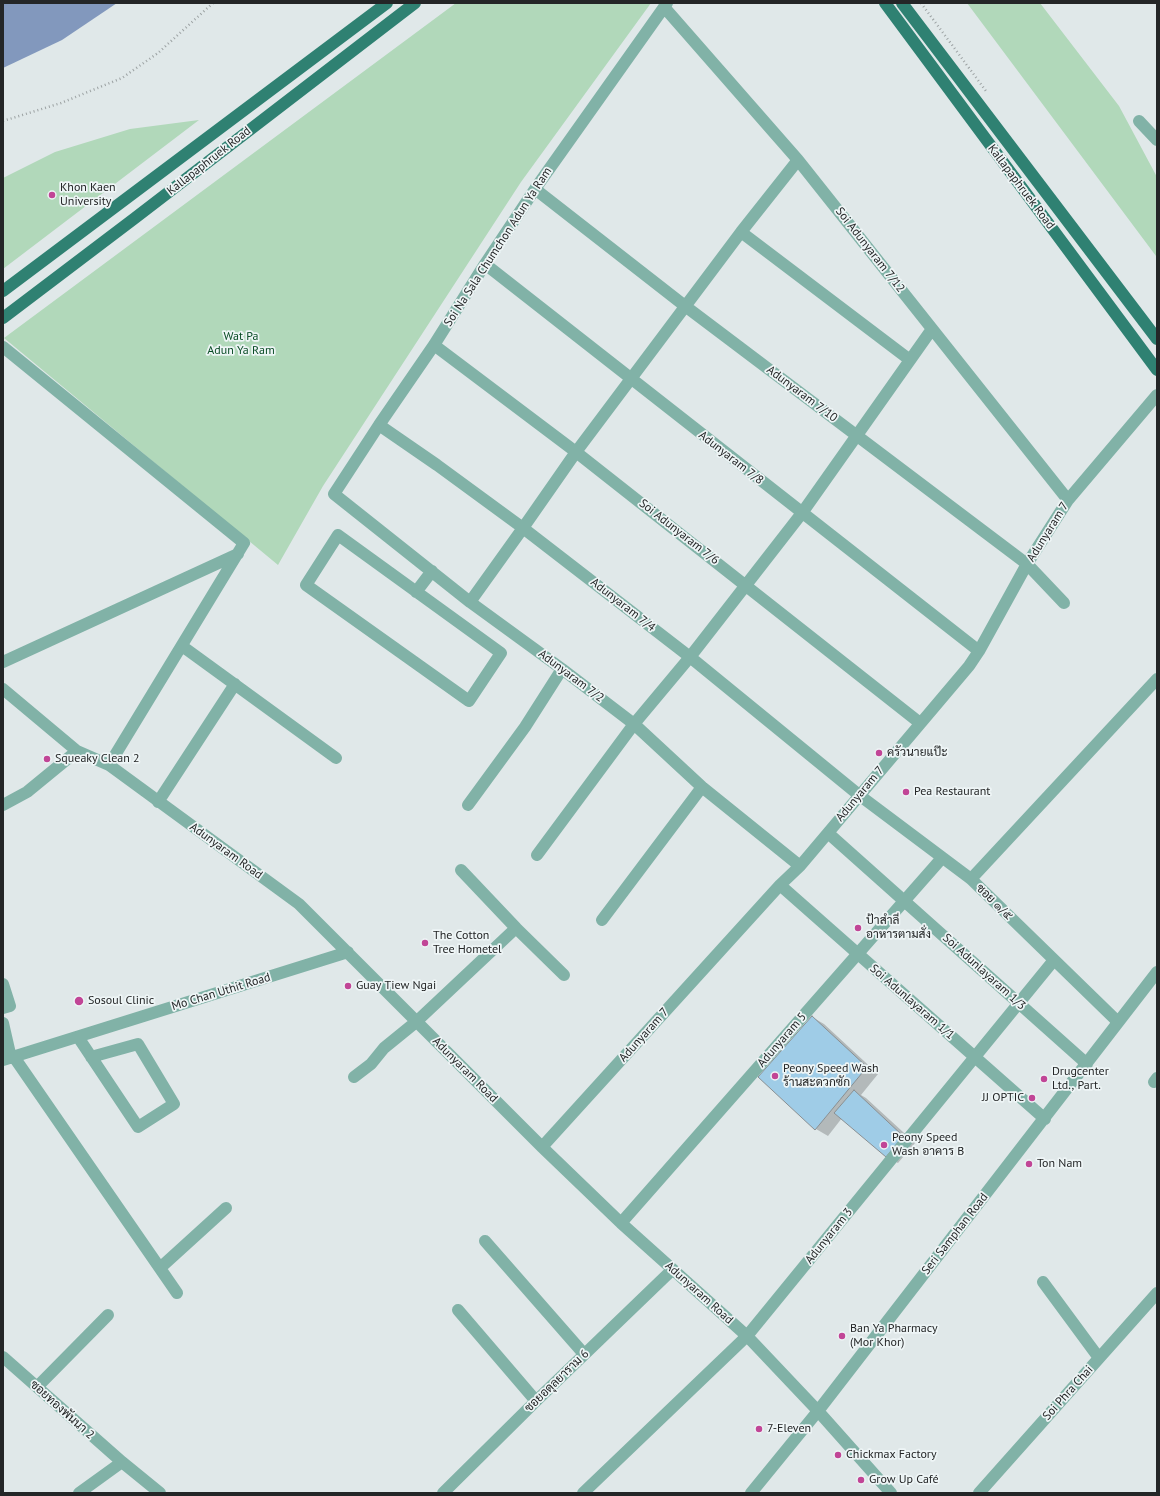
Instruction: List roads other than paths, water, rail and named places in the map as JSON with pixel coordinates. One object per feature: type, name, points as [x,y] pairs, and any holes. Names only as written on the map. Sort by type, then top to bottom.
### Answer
[{"type":"main road","name":"Kallapaphruek Road","points":[[3,291],[387,3]]},
{"type":"main road","name":"Kallapaphruek Road","points":[[3,318],[415,3]]},
{"type":"main road","name":"Kallapaphruek Road","points":[[885,3],[1157,370]]},
{"type":"main road","name":"Kallapaphruek Road","points":[[902,3],[1157,339]]},
{"type":"main road","points":[[124,200],[135,218]]},
{"type":"street","name":"Soi Adunyaram 7/12","points":[[666,5],[798,160],[1068,500]]},
{"type":"street","name":"Soi Na Sala Chumchon Adun Ya Ram","points":[[334,494],[434,345],[484,264],[535,189],[666,5]]},
{"type":"street","points":[[1139,120],[1157,140]]},
{"type":"street","points":[[470,602],[576,452],[741,232],[798,160]]},
{"type":"street","name":"Adunyaram 7/10","points":[[535,189],[685,306],[1027,564],[1064,603]]},
{"type":"street","points":[[741,232],[910,360]]},
{"type":"street","name":"Adunyaram 7/8","points":[[484,264],[979,651]]},
{"type":"street","points":[[537,855],[634,724],[690,657],[802,513],[932,329]]},
{"type":"street","name":"Soi Adunyaram 7/6","points":[[434,345],[576,452],[746,584],[920,723]]},
{"type":"street","points":[[3,347],[244,543],[109,765]]},
{"type":"street","name":"Adunyaram 7","points":[[542,1147],[780,884],[800,866],[969,666],[979,651],[1027,564],[1068,500],[1157,395]]},
{"type":"street","name":"Adunyaram 7/4","points":[[379,425],[437,465],[523,528],[690,657],[859,795]]},
{"type":"street","name":"Adunyaram 7/2","points":[[334,494],[470,602],[634,724],[702,787],[800,866]]},
{"type":"street","points":[[338,535],[416,592],[501,653],[469,701],[306,584],[338,535]]},
{"type":"street","points":[[3,662],[238,554]]},
{"type":"street","points":[[416,592],[432,571]]},
{"type":"street","points":[[182,646],[336,758]]},
{"type":"street","points":[[468,805],[525,727],[562,669]]},
{"type":"street","points":[[970,878],[1157,678]]},
{"type":"street","points":[[158,802],[235,684]]},
{"type":"street","name":"Adunyaram Road","points":[[6,694],[77,751],[109,765],[299,904],[542,1147],[621,1223],[747,1336],[818,1411],[890,1493]]},
{"type":"street","points":[[3,805],[27,792],[77,751]]},
{"type":"street","points":[[602,920],[702,787]]},
{"type":"street","name":"ซอย ๑/๕","points":[[859,795],[970,878],[1118,1022]]},
{"type":"street","name":"Soi Adunlayaram 1/3","points":[[828,833],[1087,1064]]},
{"type":"street","name":"Adunyaram 5","points":[[621,1223],[942,858]]},
{"type":"street","points":[[461,870],[516,928],[564,975]]},
{"type":"street","name":"Soi Adunlayaram 1/1","points":[[780,884],[1044,1119]]},
{"type":"street","points":[[354,1077],[371,1064],[384,1048],[416,1022],[516,928]]},
{"type":"street","name":"Mo Chan Uthit Road","points":[[9,1058],[348,952]]},
{"type":"street","name":"Adunyaram 3","points":[[583,1493],[747,1336],[1054,960]]},
{"type":"street","name":"Seri Samphan Road","points":[[750,1493],[818,1411],[1157,972]]},
{"type":"street","points":[[3,984],[10,1006],[3,1008]]},
{"type":"street","points":[[3,1023],[9,1058],[177,1293]]},
{"type":"street","points":[[78,1037],[91,1057],[138,1127],[174,1104],[138,1044],[91,1057]]},
{"type":"street","points":[[160,1268],[226,1208]]},
{"type":"street","points":[[485,1241],[584,1354]]},
{"type":"street","name":"ซอยอดุลยาราม 6","points":[[443,1493],[584,1354],[672,1270]]},
{"type":"street","points":[[1043,1282],[1099,1358]]},
{"type":"street","name":"Soi Phra Chai","points":[[979,1493],[1157,1293]]},
{"type":"street","points":[[458,1310],[536,1401]]},
{"type":"street","points":[[37,1387],[108,1315]]},
{"type":"street","name":"ซอยทองพันนา 2","points":[[3,1357],[122,1462],[160,1493]]},
{"type":"street","points":[[79,1493],[122,1462]]},
{"type":"water","points":[[3,3],[117,3],[62,40],[3,68]]},
{"type":"place","name":"Khon Kaen University","points":[[52,195]]},
{"type":"place","name":"ครัวนายแป๊ะ","points":[[879,753]]},
{"type":"place","name":"Squeaky Clean 2","points":[[47,759]]},
{"type":"place","name":"Pea Restaurant","points":[[906,792]]},
{"type":"place","name":"ป้าสำลี อาหารตามสั่ง","points":[[858,928]]},
{"type":"place","name":"The Cotton Tree Hometel","points":[[425,943]]},
{"type":"place","name":"Guay Tiew Ngai","points":[[348,986]]},
{"type":"place","name":"Sosoul Clinic","points":[[79,1001]]},
{"type":"place","name":"Peony Speed Wash ร้านสะดวกซัก","points":[[775,1076]]},
{"type":"place","name":"Drugcenter Ltd., Part.","points":[[1044,1079]]},
{"type":"place","name":"JJ OPTIC","points":[[1032,1098]]},
{"type":"place","name":"Peony Speed Wash อาคาร B","points":[[884,1145]]},
{"type":"place","name":"Ton Nam","points":[[1029,1164]]},
{"type":"place","name":"Ban Ya Pharmacy (Mor Khor)","points":[[842,1336]]},
{"type":"place","name":"7-Eleven","points":[[759,1429]]},
{"type":"place","name":"Chickmax Factory","points":[[838,1455]]},
{"type":"place","name":"Grow Up Café","points":[[861,1480]]},
{"type":"park label","name":"Wat Pa Adun Ya Ram","points":[[241,344]]}]
